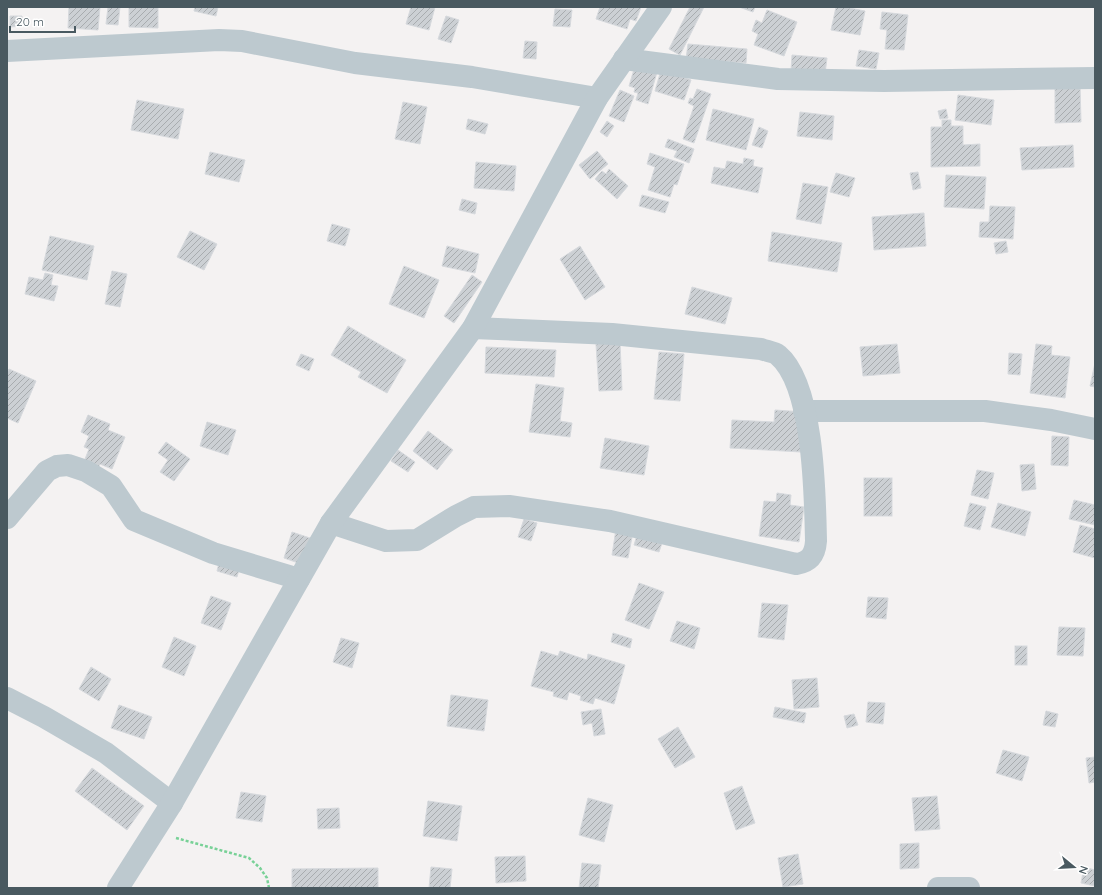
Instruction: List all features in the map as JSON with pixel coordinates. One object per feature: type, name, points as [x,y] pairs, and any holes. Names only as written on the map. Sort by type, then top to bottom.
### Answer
[{"type":"street","points":[[118,888],[172,803],[331,524],[473,328],[597,98],[661,7]]},
{"type":"street","points":[[7,51],[203,41],[242,41],[355,64],[472,77],[597,98]]},
{"type":"street","points":[[624,59],[778,79],[884,81],[1095,78]]},
{"type":"street","points":[[331,524],[386,541],[417,540],[456,516],[474,507],[509,506],[610,521],[796,564],[804,563],[811,559],[816,550],[813,462],[804,411],[797,385],[786,364],[777,354],[761,350],[612,334],[473,328]]},
{"type":"street","points":[[804,411],[986,411],[1051,420],[1095,429]]},
{"type":"street","points":[[7,518],[47,471],[57,466],[68,465],[86,471],[111,486],[134,520],[213,553],[299,579]]},
{"type":"street","points":[[7,698],[44,717],[106,753],[172,803]]},
{"type":"street","points":[[938,888],[969,888]]},
{"type":"path","points":[[154,832],[249,858],[260,868],[267,878],[269,888]]},
{"type":"building","points":[[69,7],[100,7],[98,30],[68,28]]},
{"type":"building","points":[[108,7],[120,7],[118,25],[106,24]]},
{"type":"building","points":[[129,7],[158,7],[158,28],[129,27]]},
{"type":"building","points":[[195,7],[218,7],[216,16],[194,11]]},
{"type":"building","points":[[411,7],[435,7],[429,30],[406,24]]},
{"type":"building","points":[[600,7],[641,7],[636,21],[630,19],[627,29],[596,19]]},
{"type":"building","points":[[690,7],[704,7],[680,55],[669,49]]},
{"type":"building","points":[[739,7],[755,7],[753,12]]},
{"type":"building","points":[[836,7],[865,11],[860,35],[831,30]]},
{"type":"building","points":[[555,9],[572,10],[570,27],[553,26]]},
{"type":"building","points":[[767,10],[797,22],[784,56],[754,45],[758,34],[752,31],[756,20],[762,23]]},
{"type":"building","points":[[882,12],[908,15],[904,50],[885,49],[887,30],[880,29]]},
{"type":"building","points":[[10,16],[22,16],[23,26],[10,27]]},
{"type":"building","points":[[446,16],[459,20],[451,43],[438,39]]},
{"type":"building","points":[[525,41],[537,42],[536,59],[523,58]]},
{"type":"building","points":[[688,44],[747,49],[746,63],[686,59]]},
{"type":"building","points":[[859,50],[879,53],[876,69],[856,66]]},
{"type":"building","points":[[792,55],[827,58],[825,74],[791,71]]},
{"type":"building","points":[[635,66],[657,72],[648,104],[636,100],[638,93],[634,92],[635,88],[629,86]]},
{"type":"building","points":[[661,70],[691,80],[684,100],[655,91]]},
{"type":"building","points":[[1080,85],[1081,122],[1055,123],[1055,86]]},
{"type":"building","points":[[697,89],[711,94],[694,143],[683,139],[694,106],[688,103],[690,98],[693,99]]},
{"type":"building","points":[[620,90],[634,96],[624,122],[609,116]]},
{"type":"building","points":[[958,95],[994,100],[991,125],[955,120]]},
{"type":"building","points":[[137,100],[184,109],[178,139],[131,130]]},
{"type":"building","points":[[403,102],[427,107],[420,144],[395,139]]},
{"type":"building","points":[[713,109],[754,119],[746,150],[706,140]]},
{"type":"building","points":[[946,109],[948,118],[940,119],[938,111]]},
{"type":"building","points":[[800,112],[834,116],[832,140],[797,136]]},
{"type":"building","points":[[468,119],[488,124],[485,134],[466,129]]},
{"type":"building","points":[[942,120],[951,120],[951,126],[963,126],[963,145],[980,144],[980,166],[931,167],[931,127],[942,127]]},
{"type":"building","points":[[607,121],[614,126],[607,137],[600,132]]},
{"type":"building","points":[[759,127],[768,131],[762,148],[752,145]]},
{"type":"building","points":[[668,139],[694,149],[689,163],[674,157],[677,151],[665,147]]},
{"type":"building","points":[[1073,145],[1074,167],[1022,170],[1020,148]]},
{"type":"building","points":[[597,151],[608,164],[590,179],[579,165]]},
{"type":"building","points":[[210,152],[245,160],[239,182],[205,174]]},
{"type":"building","points":[[650,153],[684,164],[677,185],[674,184],[670,197],[648,190],[655,167],[647,164]]},
{"type":"building","points":[[744,158],[754,160],[753,166],[763,168],[758,193],[711,183],[714,167],[725,169],[727,161],[743,164]]},
{"type":"building","points":[[476,162],[516,166],[514,191],[474,188]]},
{"type":"building","points":[[609,169],[628,186],[617,199],[595,179],[602,171],[606,174]]},
{"type":"building","points":[[918,172],[921,188],[913,190],[910,173]]},
{"type":"building","points":[[836,173],[855,178],[849,197],[830,192]]},
{"type":"building","points":[[946,175],[986,177],[984,209],[944,207]]},
{"type":"building","points":[[803,183],[828,187],[821,224],[796,219]]},
{"type":"building","points":[[642,195],[669,202],[665,213],[639,206]]},
{"type":"building","points":[[462,199],[477,203],[475,214],[459,210]]},
{"type":"building","points":[[990,206],[1015,207],[1013,239],[979,237],[980,222],[989,222]]},
{"type":"building","points":[[924,213],[926,246],[874,250],[872,217]]},
{"type":"building","points":[[332,224],[350,229],[345,246],[327,241]]},
{"type":"building","points":[[190,231],[217,244],[204,270],[177,257]]},
{"type":"building","points":[[772,232],[842,243],[837,272],[768,261]]},
{"type":"building","points":[[50,236],[94,246],[87,280],[42,270]]},
{"type":"building","points":[[1006,241],[1008,252],[996,254],[994,243]]},
{"type":"building","points":[[447,246],[479,254],[475,273],[442,266]]},
{"type":"building","points":[[580,246],[605,287],[585,300],[560,259]]},
{"type":"building","points":[[404,266],[439,280],[424,318],[389,304]]},
{"type":"building","points":[[112,271],[127,274],[120,307],[105,304]]},
{"type":"building","points":[[45,273],[53,275],[51,285],[58,286],[54,301],[25,294],[29,277],[43,280]]},
{"type":"building","points":[[472,275],[482,282],[454,323],[444,316]]},
{"type":"building","points":[[692,287],[732,298],[725,324],[685,314]]},
{"type":"building","points":[[348,326],[406,360],[387,393],[358,377],[361,372],[331,355]]},
{"type":"building","points":[[620,342],[622,390],[599,391],[596,344]]},
{"type":"building","points":[[897,344],[900,373],[863,376],[860,347]]},
{"type":"building","points":[[1036,344],[1052,346],[1051,355],[1070,357],[1065,398],[1030,393]]},
{"type":"building","points":[[486,347],[556,350],[554,377],[485,373]]},
{"type":"building","points":[[659,352],[684,354],[680,401],[654,399]]},
{"type":"building","points":[[1009,353],[1022,354],[1020,375],[1008,374]]},
{"type":"building","points":[[301,354],[314,359],[309,371],[296,365]]},
{"type":"building","points":[[1095,363],[1095,387],[1090,386]]},
{"type":"building","points":[[9,369],[36,381],[18,423],[7,418],[7,373]]},
{"type":"building","points":[[536,384],[564,388],[560,421],[572,423],[570,437],[529,432]]},
{"type":"building","points":[[775,410],[803,412],[801,452],[730,448],[732,420],[774,422]]},
{"type":"building","points":[[88,415],[110,424],[108,430],[125,437],[112,469],[100,464],[97,470],[83,464],[89,449],[84,447],[89,436],[81,432]]},
{"type":"building","points":[[207,422],[236,430],[228,455],[200,446]]},
{"type":"building","points":[[428,431],[453,450],[437,470],[413,451]]},
{"type":"building","points":[[1052,436],[1069,437],[1068,466],[1051,465]]},
{"type":"building","points":[[605,438],[649,446],[644,475],[600,468]]},
{"type":"building","points":[[166,442],[190,459],[174,481],[160,472],[168,460],[158,453]]},
{"type":"building","points":[[398,450],[415,462],[408,472],[391,461]]},
{"type":"building","points":[[1034,464],[1036,489],[1022,491],[1020,465]]},
{"type":"building","points":[[977,470],[994,473],[988,499],[971,495]]},
{"type":"building","points":[[864,478],[892,478],[892,516],[864,516]]},
{"type":"building","points":[[777,493],[791,495],[790,505],[804,507],[799,542],[759,536],[764,501],[776,502]]},
{"type":"building","points":[[1074,500],[1095,505],[1095,525],[1069,519]]},
{"type":"building","points":[[970,503],[986,507],[980,530],[964,526]]},
{"type":"building","points":[[998,503],[1031,512],[1025,536],[991,527]]},
{"type":"building","points":[[524,519],[537,523],[531,541],[518,537]]},
{"type":"building","points":[[1080,525],[1095,529],[1095,558],[1073,552]]},
{"type":"building","points":[[616,529],[633,532],[628,558],[612,555]]},
{"type":"building","points":[[639,529],[664,537],[659,552],[634,545]]},
{"type":"building","points":[[292,532],[313,539],[304,565],[284,558]]},
{"type":"building","points":[[220,559],[240,566],[237,577],[217,571]]},
{"type":"building","points":[[639,583],[664,592],[649,629],[625,620]]},
{"type":"building","points":[[211,596],[231,603],[221,630],[201,623]]},
{"type":"building","points":[[868,597],[888,598],[886,619],[866,617]]},
{"type":"building","points":[[762,603],[788,605],[784,640],[758,637]]},
{"type":"building","points":[[677,621],[700,628],[694,649],[670,641]]},
{"type":"building","points":[[1059,627],[1085,628],[1083,656],[1057,655]]},
{"type":"building","points":[[613,633],[632,639],[630,648],[611,642]]},
{"type":"building","points":[[174,637],[196,646],[184,676],[162,667]]},
{"type":"building","points":[[341,638],[359,643],[352,668],[333,662]]},
{"type":"building","points":[[1015,646],[1027,646],[1027,665],[1015,665]]},
{"type":"building","points":[[541,651],[558,656],[560,651],[587,660],[588,654],[625,665],[614,704],[595,698],[593,704],[580,700],[581,696],[569,692],[567,700],[553,696],[554,692],[531,686]]},
{"type":"building","points":[[91,667],[111,679],[99,701],[79,689]]},
{"type":"building","points":[[817,678],[819,707],[794,709],[792,680]]},
{"type":"building","points":[[451,695],[488,700],[484,731],[447,726]]},
{"type":"building","points":[[868,702],[885,703],[883,724],[866,722]]},
{"type":"building","points":[[119,705],[152,717],[144,739],[111,728]]},
{"type":"building","points":[[775,707],[806,713],[804,723],[773,717]]},
{"type":"building","points":[[601,709],[605,734],[594,736],[592,723],[583,725],[581,712]]},
{"type":"building","points":[[1046,711],[1058,714],[1055,727],[1043,725]]},
{"type":"building","points":[[854,714],[858,725],[847,728],[844,716]]},
{"type":"building","points":[[678,727],[695,757],[675,768],[658,739]]},
{"type":"building","points":[[1003,750],[1029,757],[1022,781],[996,773]]},
{"type":"building","points":[[1095,757],[1095,782],[1089,783],[1086,758]]},
{"type":"building","points":[[92,768],[144,806],[127,830],[75,791]]},
{"type":"building","points":[[742,786],[755,823],[736,830],[724,793]]},
{"type":"building","points":[[241,792],[266,796],[262,822],[236,818]]},
{"type":"building","points":[[937,796],[940,829],[915,831],[912,798]]},
{"type":"building","points":[[588,798],[613,805],[604,842],[579,835]]},
{"type":"building","points":[[428,801],[462,806],[457,841],[423,836]]},
{"type":"building","points":[[339,808],[340,828],[318,829],[317,809]]},
{"type":"building","points":[[919,843],[919,868],[900,869],[900,844]]},
{"type":"building","points":[[798,854],[803,884],[783,887],[778,858]]},
{"type":"building","points":[[525,856],[526,881],[496,883],[495,857]]},
{"type":"building","points":[[582,863],[601,865],[598,888],[579,888]]},
{"type":"building","points":[[431,867],[452,869],[450,888],[429,888]]},
{"type":"building","points":[[1084,867],[1095,870],[1095,886],[1081,883]]},
{"type":"building","points":[[378,868],[378,888],[292,888],[292,869]]}]
